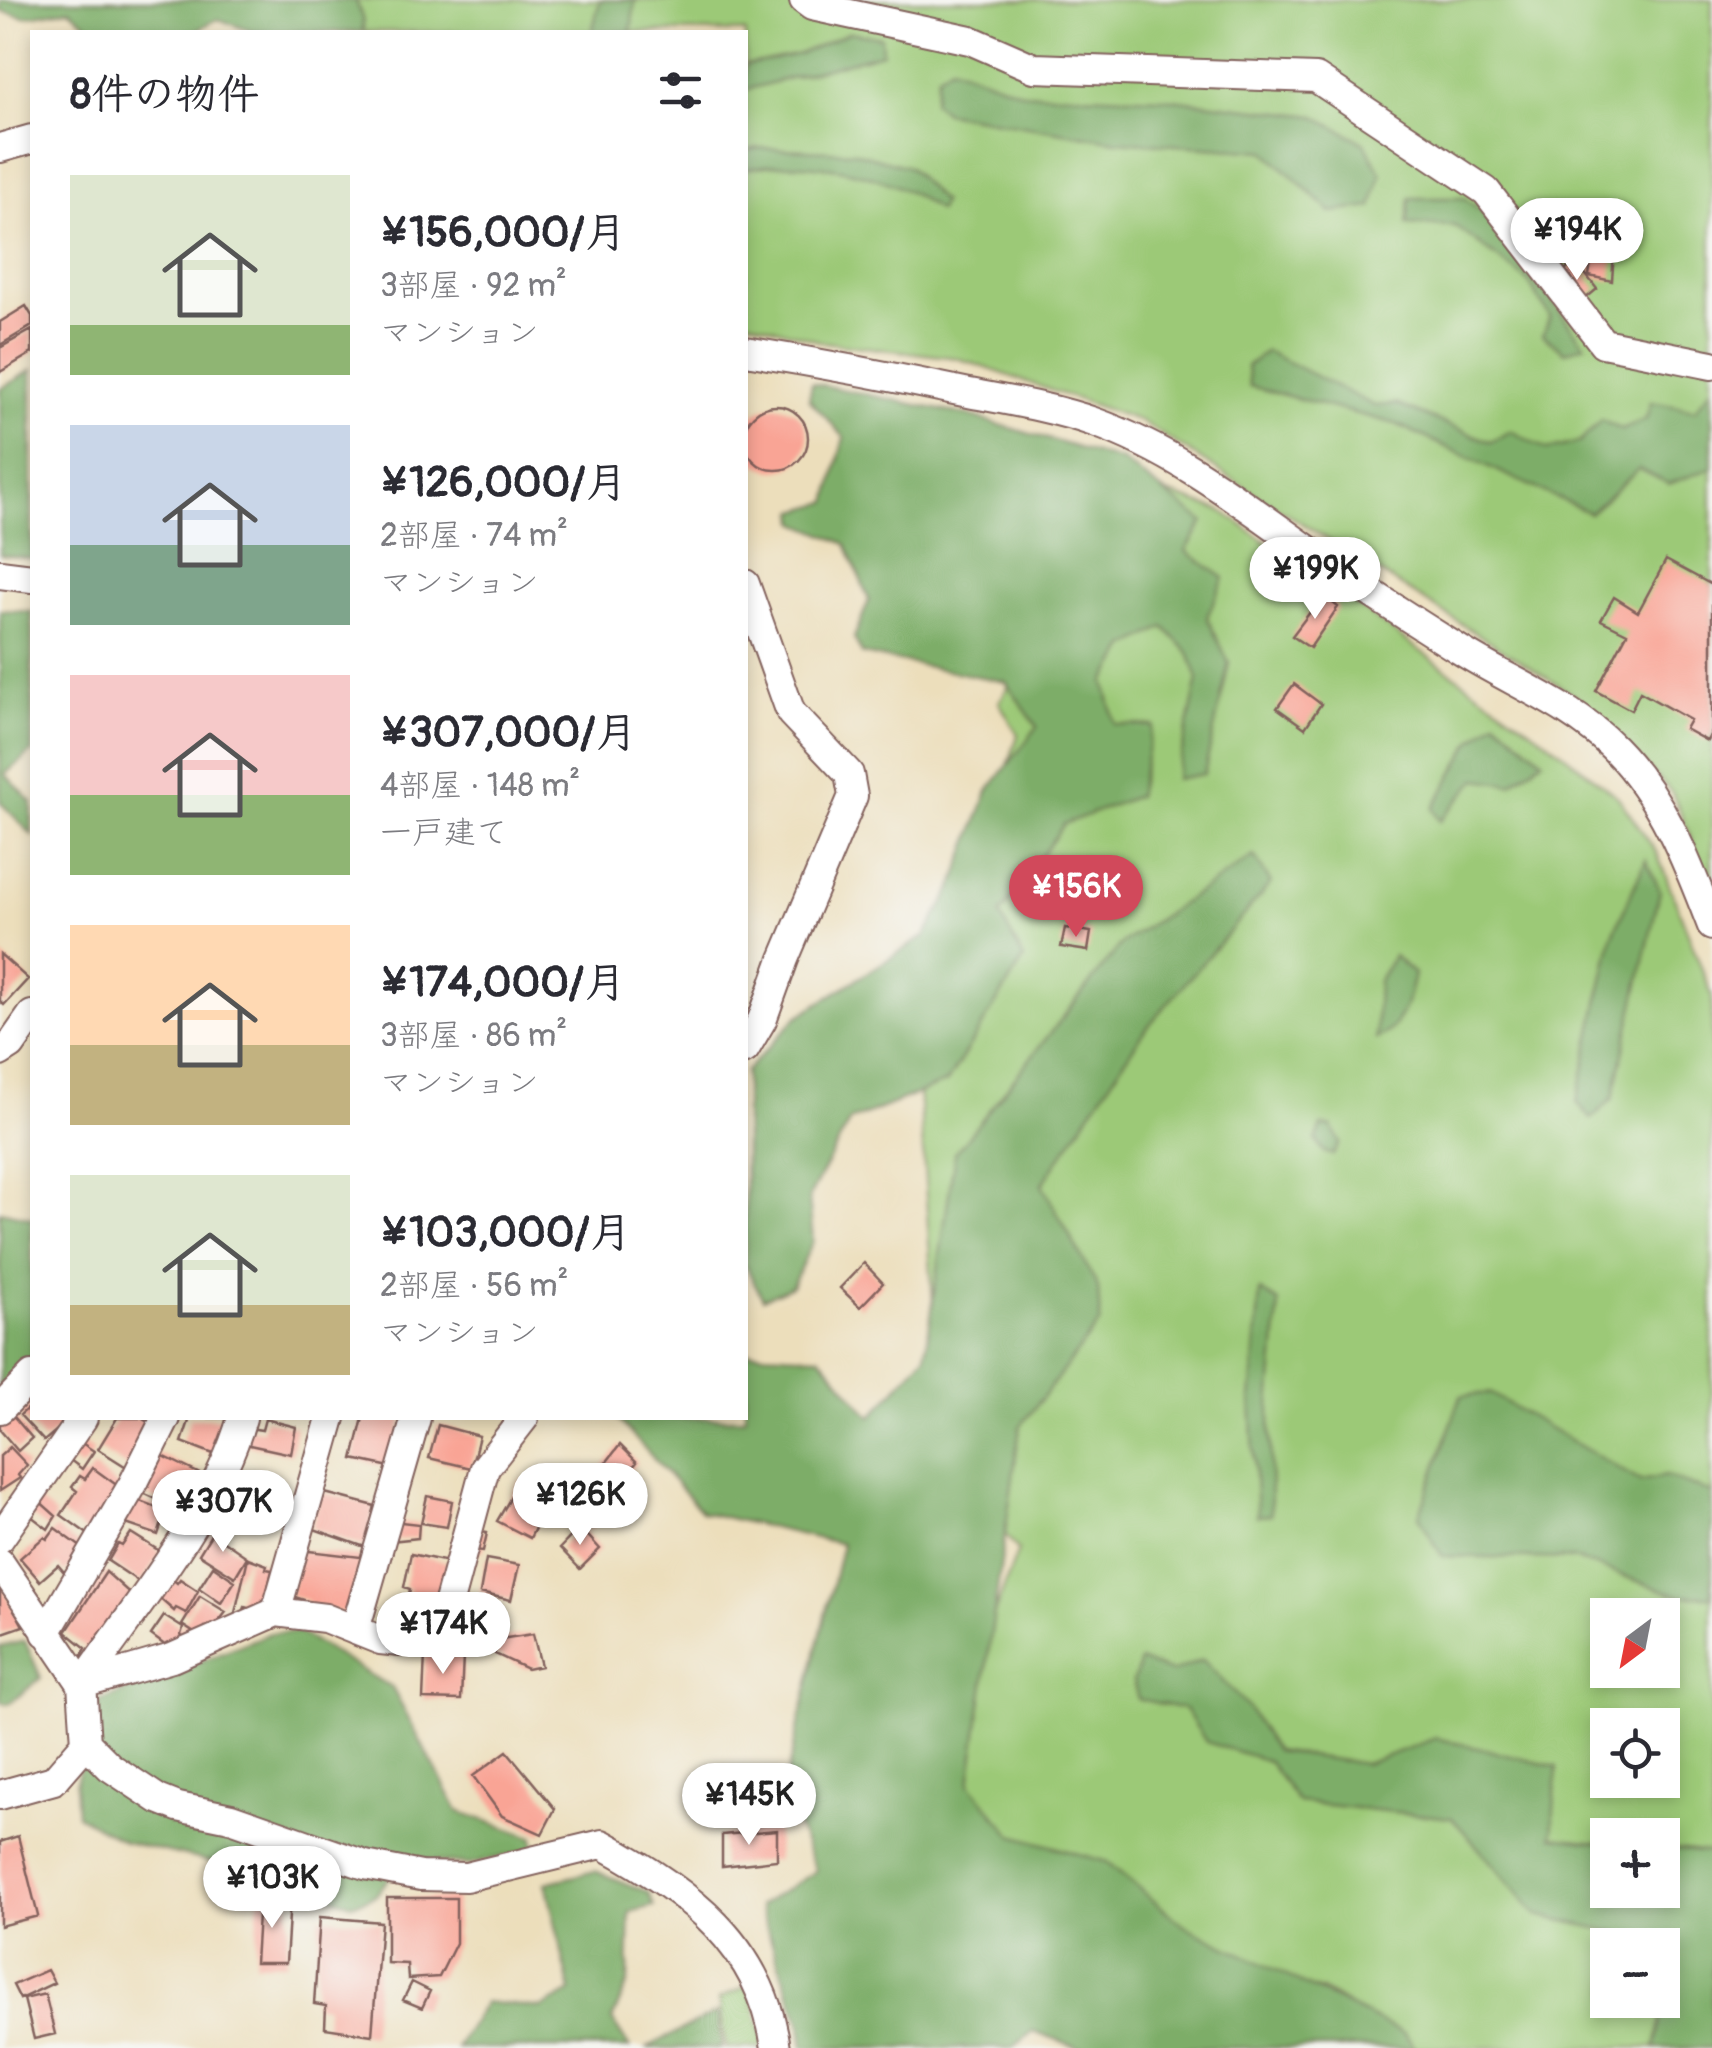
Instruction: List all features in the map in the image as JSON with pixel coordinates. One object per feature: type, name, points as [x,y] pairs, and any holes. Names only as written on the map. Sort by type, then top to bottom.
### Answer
[{"type":"street","points":[[804,0],[812,6],[970,40],[1034,68],[1316,78],[1486,192],[1603,343],[1712,365]]},
{"type":"street","points":[[0,148],[30,140]]},
{"type":"street","points":[[748,351],[856,369],[1050,410],[1094,422],[1160,450],[1238,499],[1376,596],[1579,720],[1611,745],[1656,800],[1684,850],[1712,926]]},
{"type":"street","points":[[0,574],[30,578]]},
{"type":"street","points":[[748,592],[791,713],[849,774],[853,796],[762,1020],[748,1043]]},
{"type":"street","points":[[0,1052],[11,1045],[30,1018]]},
{"type":"street","points":[[0,1410],[30,1378]]},
{"type":"street","points":[[0,1538],[83,1420]]},
{"type":"street","points":[[46,1633],[133,1484],[165,1420]]},
{"type":"street","points":[[82,1684],[176,1550],[233,1450],[241,1420]]},
{"type":"street","points":[[276,1612],[329,1420]]},
{"type":"street","points":[[355,1630],[415,1420]]},
{"type":"street","points":[[82,1684],[172,1658],[276,1612],[326,1618],[380,1640],[400,1642],[440,1636],[485,1468],[522,1420]]},
{"type":"street","points":[[0,1562],[82,1684],[86,1743],[110,1767],[168,1803],[231,1818],[365,1866],[421,1876],[466,1877],[602,1844],[646,1868],[732,1938],[750,1966],[773,2025],[776,2048]]},
{"type":"street","points":[[0,1795],[54,1780],[86,1743]]},
{"type":"green space","points":[[0,0],[356,0],[363,30],[248,30],[218,19],[197,30],[94,30],[70,9],[25,17],[0,11]]},
{"type":"green space","points":[[317,0],[1712,0],[1712,889],[1672,793],[1582,700],[1140,421],[957,358],[822,342],[748,320],[748,30],[312,30]]},
{"type":"green space","points":[[600,0],[635,0],[631,30],[592,30]]},
{"type":"green space","points":[[850,32],[881,37],[882,53],[748,89],[748,64],[799,54]]},
{"type":"green space","points":[[951,66],[1025,93],[1163,98],[1315,116],[1365,143],[1381,174],[1372,207],[1331,212],[1265,151],[1117,141],[945,112],[933,102],[938,75]]},
{"type":"green space","points":[[748,150],[854,152],[909,167],[942,202],[938,211],[896,186],[846,170],[794,165],[748,169]]},
{"type":"green space","points":[[1410,198],[1464,198],[1483,212],[1585,345],[1565,352],[1543,335],[1550,316],[1527,280],[1455,226],[1407,224]]},
{"type":"green space","points":[[1266,351],[1375,406],[1396,404],[1491,442],[1511,431],[1547,450],[1580,442],[1601,420],[1622,430],[1646,419],[1651,402],[1695,410],[1712,388],[1712,468],[1669,484],[1639,469],[1590,513],[1396,424],[1249,386],[1247,366]]},
{"type":"green space","points":[[30,371],[30,559],[0,555],[0,389]]},
{"type":"green space","points":[[812,383],[970,416],[1122,461],[1204,522],[1186,551],[1224,578],[1207,617],[1229,663],[1204,774],[1176,779],[1198,679],[1189,653],[1164,627],[1127,647],[1105,682],[1115,724],[1153,726],[1137,796],[1064,824],[1000,915],[1024,959],[947,1082],[850,1121],[809,1197],[813,1241],[792,1286],[763,1299],[748,1271],[748,1069],[797,1017],[925,936],[953,887],[988,791],[1037,727],[1006,682],[862,654],[854,638],[869,600],[846,544],[797,523],[796,511],[828,502],[844,437],[809,399]]},
{"type":"green space","points":[[1133,482],[1222,511],[1545,739],[1618,797],[1657,853],[1712,995],[1712,2048],[1393,2048],[1377,2023],[1325,1992],[1228,1963],[957,1820],[951,1728],[1018,1550],[943,1459],[919,1089],[993,812],[1018,735],[999,702]]},
{"type":"green space","points":[[0,610],[30,612],[30,754],[5,774],[30,800],[30,833],[0,802]]},
{"type":"green space","points":[[1496,720],[1543,760],[1511,784],[1477,779],[1440,821],[1433,809],[1472,741]]},
{"type":"green space","points":[[1254,856],[1271,883],[1144,1031],[1042,1185],[1098,1287],[1100,1322],[1020,1427],[970,1784],[1012,1835],[1107,1862],[1183,1925],[1405,2034],[1415,2048],[1080,2048],[1033,2031],[1013,2048],[804,2048],[801,2025],[759,1906],[816,1871],[783,1791],[842,1544],[702,1512],[619,1420],[748,1420],[748,1352],[820,1356],[871,1417],[925,1356],[955,1153],[1122,943]]},
{"type":"green space","points":[[1646,860],[1660,891],[1613,1098],[1591,1119],[1577,1102],[1612,937]]},
{"type":"green space","points":[[1394,956],[1414,974],[1412,984],[1398,1021],[1376,1039],[1378,981]]},
{"type":"green space","points":[[1322,1126],[1332,1127],[1340,1143],[1333,1155],[1324,1152],[1316,1140]]},
{"type":"green space","points":[[0,1211],[30,1218],[30,1363],[0,1396]]},
{"type":"green space","points":[[1260,1291],[1279,1302],[1270,1406],[1271,1515],[1257,1516],[1251,1399]]},
{"type":"green space","points":[[1490,1393],[1640,1481],[1666,1476],[1712,1493],[1712,1596],[1679,1596],[1576,1559],[1442,1556],[1419,1516],[1461,1396]]},
{"type":"green space","points":[[298,1632],[392,1688],[458,1811],[533,1837],[535,1849],[469,1865],[404,1858],[376,1895],[352,1904],[212,1862],[125,1842],[77,1815],[75,1785],[99,1702],[270,1633]]},
{"type":"green space","points":[[25,1641],[41,1678],[9,1704],[0,1702],[0,1647]]},
{"type":"green space","points":[[1203,1660],[1248,1708],[1275,1751],[1365,1764],[1436,1738],[1557,1767],[1552,1837],[1590,1841],[1590,1908],[1680,1908],[1680,1850],[1712,1853],[1712,2048],[1655,2048],[1661,2018],[1680,2018],[1680,1928],[1597,1928],[1537,1915],[1452,1818],[1298,1802],[1268,1761],[1206,1742],[1185,1709],[1138,1699],[1133,1681],[1140,1661],[1172,1672]]},
{"type":"green space","points":[[595,1871],[648,1892],[654,1906],[630,1912],[628,1983],[612,2020],[630,2048],[456,2048],[485,2002],[542,2008],[571,1992],[546,1883]]},
{"type":"green space","points":[[749,1985],[766,2048],[726,2048],[719,1999]]},
{"type":"green space","points":[[718,2012],[722,2048],[646,2048]]},
{"type":"building","points":[[1555,218],[1616,222],[1612,281],[1589,276],[1591,261],[1554,258]]},
{"type":"building","points":[[1576,262],[1597,289],[1578,305],[1557,276]]},
{"type":"building","points":[[26,306],[30,313],[30,327],[0,345],[0,322]]},
{"type":"building","points":[[30,331],[30,354],[0,372],[0,348]]},
{"type":"building","points":[[764,409],[788,409],[805,426],[805,450],[788,467],[764,467],[748,451],[748,425]]},
{"type":"building","points":[[1666,560],[1712,585],[1712,731],[1707,741],[1685,729],[1690,720],[1640,692],[1631,710],[1596,691],[1627,633],[1601,620],[1614,597],[1638,612]]},
{"type":"building","points":[[1323,595],[1338,607],[1310,648],[1292,636]]},
{"type":"building","points":[[1294,684],[1321,704],[1305,728],[1277,708]]},
{"type":"building","points":[[1065,928],[1091,932],[1088,951],[1061,947]]},
{"type":"building","points":[[0,954],[28,979],[4,1005],[0,1001]]},
{"type":"building","points":[[864,1263],[883,1283],[860,1307],[840,1288]]},
{"type":"building","points":[[30,1406],[30,1420],[60,1420],[64,1424],[44,1441],[20,1415]]},
{"type":"building","points":[[9,1411],[32,1438],[18,1451],[0,1430],[0,1420]]},
{"type":"building","points":[[116,1420],[144,1420],[153,1425],[128,1468],[98,1449]]},
{"type":"building","points":[[189,1420],[227,1420],[216,1455],[182,1442]]},
{"type":"building","points":[[265,1420],[296,1427],[291,1454],[245,1444],[249,1428],[262,1430]]},
{"type":"building","points":[[363,1420],[402,1420],[390,1467],[353,1459]]},
{"type":"building","points":[[438,1425],[479,1436],[471,1468],[429,1458]]},
{"type":"building","points":[[77,1440],[94,1451],[82,1469],[66,1457]]},
{"type":"building","points":[[620,1445],[637,1462],[603,1502],[586,1488]]},
{"type":"building","points":[[10,1447],[27,1465],[18,1475],[20,1478],[0,1491],[0,1456]]},
{"type":"building","points":[[157,1453],[204,1476],[185,1512],[136,1490]]},
{"type":"building","points":[[93,1468],[122,1489],[89,1535],[61,1515],[77,1491],[72,1487]]},
{"type":"building","points":[[521,1480],[552,1495],[530,1538],[497,1521]]},
{"type":"building","points":[[582,1491],[607,1514],[590,1530],[567,1507]]},
{"type":"building","points":[[321,1492],[375,1506],[365,1547],[311,1528]]},
{"type":"building","points":[[427,1496],[452,1501],[447,1527],[421,1523]]},
{"type":"building","points":[[132,1498],[166,1511],[158,1535],[123,1523]]},
{"type":"building","points":[[37,1499],[56,1516],[48,1529],[27,1513]]},
{"type":"building","points":[[392,1521],[419,1524],[418,1538],[390,1541]]},
{"type":"building","points":[[580,1527],[600,1549],[580,1569],[560,1548]]},
{"type":"building","points":[[55,1528],[85,1550],[76,1564],[64,1572],[58,1565],[40,1581],[20,1558],[44,1537],[47,1539]]},
{"type":"building","points":[[477,1531],[487,1533],[483,1551],[473,1550]]},
{"type":"building","points":[[131,1533],[161,1552],[141,1583],[108,1561],[118,1544],[122,1546]]},
{"type":"building","points":[[212,1533],[247,1557],[235,1577],[199,1554]]},
{"type":"building","points":[[300,1550],[361,1557],[348,1614],[307,1605],[307,1601],[289,1595]]},
{"type":"building","points":[[411,1554],[448,1562],[438,1604],[427,1602],[425,1617],[405,1613],[410,1589],[404,1587]]},
{"type":"building","points":[[248,1558],[272,1570],[265,1601],[262,1600],[258,1611],[245,1607],[241,1618],[234,1617]]},
{"type":"building","points":[[486,1559],[519,1565],[511,1600],[480,1593]]},
{"type":"building","points":[[213,1566],[235,1581],[221,1603],[199,1588]]},
{"type":"building","points":[[106,1572],[135,1598],[87,1665],[79,1660],[86,1648],[66,1632]]},
{"type":"building","points":[[171,1578],[177,1583],[180,1579],[198,1591],[186,1613],[176,1608],[174,1611],[158,1597]]},
{"type":"building","points":[[0,1583],[23,1626],[0,1634]]},
{"type":"building","points":[[200,1596],[226,1612],[212,1630],[205,1627],[199,1636],[182,1625]]},
{"type":"building","points":[[164,1616],[183,1628],[183,1638],[173,1651],[151,1635]]},
{"type":"building","points":[[533,1634],[541,1666],[527,1669],[495,1654],[494,1640]]},
{"type":"building","points":[[425,1654],[463,1656],[461,1700],[423,1699]]},
{"type":"building","points":[[507,1751],[555,1809],[542,1834],[502,1816],[473,1776]]},
{"type":"building","points":[[777,1830],[777,1860],[722,1866],[722,1835]]},
{"type":"building","points":[[18,1836],[38,1916],[0,1926],[0,1842]]},
{"type":"building","points":[[259,1898],[290,1899],[286,1963],[255,1963]]},
{"type":"building","points":[[387,1898],[456,1898],[456,1943],[439,1977],[408,1979],[407,1964],[387,1963]]},
{"type":"building","points":[[320,1917],[381,1922],[372,2035],[325,2028],[326,2006],[314,2004]]},
{"type":"building","points":[[47,1970],[54,1983],[20,1999],[13,1985]]},
{"type":"building","points":[[412,1982],[430,1991],[422,2008],[403,2000]]},
{"type":"building","points":[[45,1994],[55,2034],[34,2039],[24,1999]]}]
